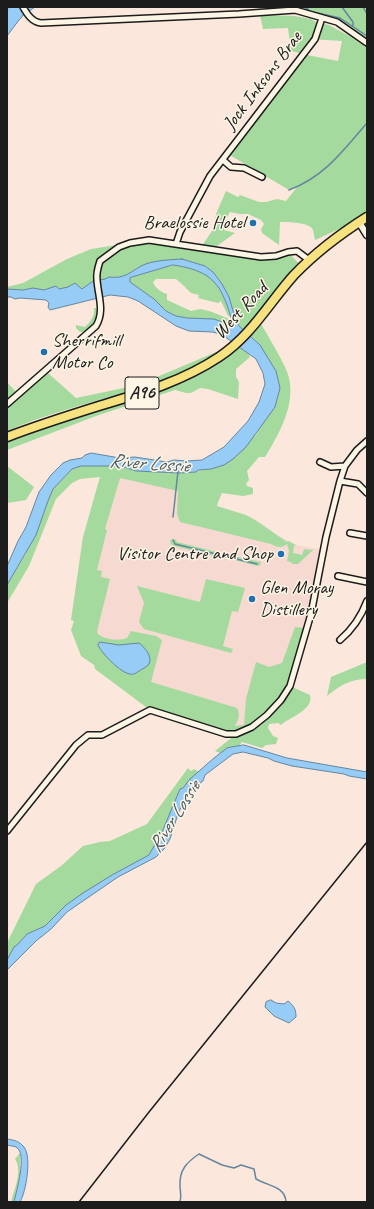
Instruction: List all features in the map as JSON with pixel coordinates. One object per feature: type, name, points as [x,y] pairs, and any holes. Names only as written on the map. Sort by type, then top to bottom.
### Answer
[{"type":"highway","name":"West Road","points":[[7,437],[164,385],[197,370],[218,357],[249,332],[294,276],[309,260],[337,236],[367,217]]},
{"type":"street","points":[[23,7],[27,14],[36,22],[41,23],[295,10],[337,22],[367,43]]},
{"type":"street","name":"Jock Inksons Brae","points":[[176,244],[180,232],[210,176],[315,39],[322,18]]},
{"type":"street","name":"Jock Inksons Brae","points":[[223,160],[231,167],[244,168],[262,177]]},
{"type":"street","points":[[359,222],[367,235]]},
{"type":"street","points":[[7,404],[96,326],[101,314],[96,279],[100,261],[119,247],[130,243],[149,240],[261,257],[276,256],[297,250],[309,260]]},
{"type":"street","points":[[7,831],[76,745],[88,735],[102,735],[150,710],[226,734],[236,734],[252,726],[267,715],[281,700],[290,686],[311,614],[326,536],[340,481],[345,466],[357,450],[367,441]]},
{"type":"street","points":[[320,462],[331,467],[345,466]]},
{"type":"street","points":[[340,481],[358,484],[367,493]]},
{"type":"street","points":[[350,533],[367,536]]},
{"type":"street","points":[[338,576],[367,582]]},
{"type":"street","points":[[340,640],[351,630],[365,612],[367,601]]},
{"type":"shaded area","name":"Glen Moray Distillery","points":[[100,477],[178,479],[178,499],[246,515],[263,524],[277,535],[296,545],[318,549],[324,542],[311,614],[294,673],[251,724],[235,729],[152,706],[71,630],[74,621],[71,620],[83,537]]},
{"type":"green space","points":[[258,7],[367,7],[367,40],[334,18],[284,9],[259,10]]},
{"type":"green space","points":[[260,15],[295,16],[311,19],[316,22],[329,25],[367,48],[367,213],[350,224],[315,240],[313,230],[308,225],[280,222],[279,245],[262,233],[261,229],[264,224],[261,220],[248,214],[230,212],[224,222],[224,230],[235,233],[214,248],[261,257],[288,252],[299,264],[258,315],[243,330],[236,321],[229,297],[213,272],[205,266],[182,259],[141,266],[123,277],[109,277],[94,280],[82,289],[75,283],[68,287],[59,289],[56,286],[44,290],[33,288],[23,290],[7,289],[7,287],[23,283],[67,259],[91,249],[149,240],[201,247],[214,228],[216,214],[226,191],[238,197],[240,195],[259,202],[277,199],[286,201],[297,187],[289,190],[228,154],[298,61],[307,55],[338,61],[342,41],[310,39],[299,53],[291,51],[288,28],[263,29]]},
{"type":"green space","points":[[173,265],[196,270],[211,279],[220,291],[231,317],[228,316],[221,301],[218,303],[198,298],[199,295],[191,293],[176,279],[156,279],[153,282],[155,286],[158,290],[167,294],[167,300],[191,311],[201,309],[212,312],[227,318],[233,323],[233,326],[203,318],[176,316],[166,311],[154,299],[130,282],[130,278]]},
{"type":"green space","points":[[94,308],[96,308],[98,315],[95,323],[85,332],[80,332],[76,328],[76,325],[85,327],[93,317]]},
{"type":"green space","points":[[261,324],[285,367],[289,378],[290,390],[287,414],[265,457],[259,457],[247,471],[249,480],[246,484],[247,486],[253,488],[253,494],[243,496],[222,493],[217,506],[246,515],[287,542],[288,541],[296,545],[294,546],[293,553],[302,555],[304,549],[314,549],[298,564],[293,564],[287,561],[289,551],[287,544],[282,547],[278,547],[180,522],[177,514],[178,491],[120,478],[105,529],[107,530],[97,570],[102,571],[101,577],[110,579],[97,631],[98,634],[108,639],[120,639],[127,638],[131,631],[156,636],[162,640],[151,682],[237,708],[239,715],[235,726],[244,725],[246,699],[256,662],[269,667],[282,663],[295,627],[305,628],[290,686],[310,695],[308,705],[300,713],[281,725],[278,723],[269,724],[268,728],[273,736],[278,738],[276,744],[266,745],[262,748],[242,742],[239,746],[227,748],[220,753],[215,751],[235,735],[150,710],[95,669],[94,665],[81,656],[71,630],[74,621],[71,620],[83,537],[100,477],[80,479],[72,483],[56,499],[29,566],[7,603],[7,585],[25,555],[53,489],[72,469],[81,466],[108,466],[124,467],[136,471],[179,473],[211,469],[256,435],[262,424],[275,407],[276,402],[260,345],[251,336]]},
{"type":"green space","points":[[239,347],[248,353],[250,357],[236,369],[236,377],[239,382],[238,399],[208,389],[200,388],[191,393],[175,390],[96,416],[7,450],[7,443],[42,428],[137,399],[180,383],[199,374]]},
{"type":"green space","points":[[219,352],[181,373],[160,381],[43,417],[7,431],[7,408],[48,373],[76,398],[138,385]]},
{"type":"green space","points":[[7,382],[16,392],[7,401]]},
{"type":"green space","points":[[7,466],[34,487],[26,500],[7,503]]},
{"type":"green space","points":[[175,539],[177,542],[221,553],[220,556],[218,557],[174,546],[171,544],[170,540]]},
{"type":"green space","points":[[224,554],[261,562],[258,566],[223,557]]},
{"type":"green space","points":[[206,579],[245,588],[238,612],[232,611],[223,646],[233,649],[231,653],[144,629],[139,622],[144,603],[137,586],[200,602]]},
{"type":"green space","points":[[367,662],[367,679],[355,680],[345,684],[327,696],[331,677]]},
{"type":"green space","points":[[188,768],[191,771],[194,769],[199,772],[180,789],[162,832],[149,855],[112,875],[66,905],[45,926],[27,934],[14,947],[7,960],[7,943],[36,884],[61,866],[83,846],[110,841],[147,824]]},
{"type":"green space","points":[[20,1153],[20,1175],[14,1202],[11,1202],[18,1174],[15,1159]]},
{"type":"water","points":[[11,7],[35,7],[22,16],[7,36],[7,9]]},
{"type":"water","name":"River Lossie","points":[[182,259],[205,266],[213,272],[222,284],[229,297],[236,321],[240,327],[260,345],[276,371],[280,388],[275,407],[246,447],[224,465],[211,469],[179,473],[136,471],[124,467],[108,466],[81,466],[72,469],[53,489],[36,535],[7,585],[7,566],[26,527],[39,492],[51,475],[63,463],[82,458],[91,453],[120,458],[135,457],[167,462],[174,460],[202,460],[224,447],[248,421],[259,402],[265,384],[263,373],[256,359],[221,334],[189,331],[176,326],[138,301],[128,297],[110,295],[50,310],[48,307],[49,303],[46,300],[15,299],[7,297],[7,289],[23,290],[33,288],[44,290],[56,286],[59,289],[68,287],[75,283],[82,289],[93,281],[109,277],[123,276],[141,266],[156,261]],"holes":[[[173,265],[190,268],[206,275],[217,285],[225,299],[233,326],[214,319],[176,316],[166,311],[154,299],[130,282],[130,278]]]},
{"type":"water","points":[[100,642],[119,645],[139,643],[149,655],[149,664],[135,674],[126,673],[117,667],[103,653],[98,645]]},
{"type":"water","name":"River Lossie","points":[[244,745],[287,758],[367,772],[367,779],[292,766],[243,752],[233,754],[205,775],[203,781],[195,787],[183,803],[170,839],[164,849],[156,857],[118,877],[67,912],[7,970],[7,960],[14,947],[27,934],[45,926],[66,905],[83,893],[149,855],[162,832],[180,789],[183,788],[190,779],[227,748]]},
{"type":"water","points":[[271,1000],[276,1003],[284,1004],[288,1001],[292,1004],[296,1012],[296,1017],[289,1023],[274,1016],[265,1007],[266,1002]]},
{"type":"water","points":[[7,1139],[20,1143],[24,1147],[28,1158],[24,1191],[20,1202],[14,1202],[19,1182],[21,1157],[16,1147],[7,1145]]},
{"type":"waterway","points":[[304,7],[309,10]]},
{"type":"waterway","points":[[342,7],[353,22],[353,26]]},
{"type":"waterway","points":[[363,7],[367,14]]},
{"type":"waterway","points":[[304,10],[340,18],[367,36]]},
{"type":"waterway","points":[[289,190],[313,178],[323,170],[341,153],[367,123]]},
{"type":"waterway","name":"River Lossie","points":[[173,517],[178,471]]},
{"type":"waterway","points":[[173,540],[175,544],[220,555]]},
{"type":"waterway","points":[[224,556],[257,564]]},
{"type":"waterway","points":[[180,1202],[180,1180],[182,1171],[187,1163],[199,1154],[222,1165],[234,1168],[241,1165],[254,1169],[256,1179],[275,1187],[283,1193],[286,1202]]},
{"type":"railway","points":[[79,1202],[149,1112],[367,842]]},
{"type":"place","name":"Braelossie Hotel","points":[[253,223]]},
{"type":"place","name":"Sherrifmill Motor Co","points":[[44,352]]},
{"type":"place","name":"Visitor Centre and Shop","points":[[281,554]]},
{"type":"place","name":"Glen Moray Distillery","points":[[252,599]]}]
